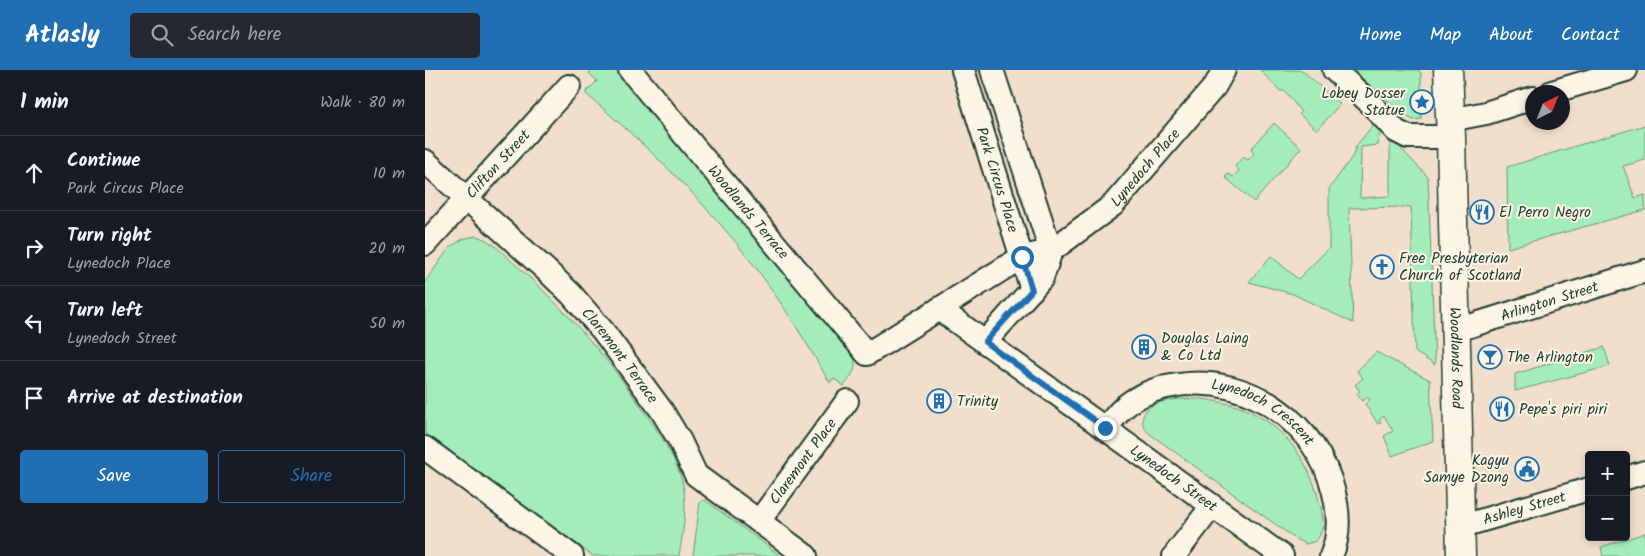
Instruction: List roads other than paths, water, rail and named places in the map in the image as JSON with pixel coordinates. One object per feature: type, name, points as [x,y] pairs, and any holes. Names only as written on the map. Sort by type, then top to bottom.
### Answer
[{"type":"street","name":"Woodlands Terrace","points":[[630,70],[867,354],[939,309]]},
{"type":"street","name":"Park Circus Place","points":[[963,70],[1032,290]]},
{"type":"street","name":"Park Circus Place","points":[[992,70],[1051,251]]},
{"type":"street","name":"Lynedoch Place","points":[[939,309],[1022,257],[1051,251],[1113,205],[1215,86],[1224,70]]},
{"type":"street","points":[[1334,70],[1370,103],[1396,131],[1408,137],[1450,129],[1486,113],[1525,101]]},
{"type":"street","name":"Woodlands Road","points":[[1448,70],[1461,556]]},
{"type":"street","points":[[1570,87],[1626,70]]},
{"type":"street","name":"Clifton Street","points":[[425,244],[569,86]]},
{"type":"street","points":[[980,123],[1007,115]]},
{"type":"street","name":"Claremont Terrace","points":[[425,161],[565,288],[603,331],[661,411],[680,441],[696,474],[806,556]]},
{"type":"street","points":[[985,342],[1041,278],[1051,251]]},
{"type":"street","name":"Arlington Street","points":[[1455,331],[1645,271]]},
{"type":"street","name":"Lynedoch Street","points":[[939,309],[1282,556]]},
{"type":"street","name":"Lynedoch Crescent","points":[[1105,428],[1119,411],[1132,400],[1168,386],[1188,383],[1215,384],[1234,388],[1268,403],[1294,422],[1306,436],[1328,474],[1337,502],[1339,525],[1331,556]]},
{"type":"street","name":"Claremont Place","points":[[759,521],[847,401]]},
{"type":"street","points":[[425,448],[572,556]]},
{"type":"street","points":[[1630,477],[1645,472]]},
{"type":"street","name":"Ashley Street","points":[[1459,527],[1585,490]]},
{"type":"street","points":[[1174,556],[1212,506]]},
{"type":"place","name":"Lobey Dosser Statue","points":[[1422,102]]},
{"type":"place","name":"El Perro Negro","points":[[1482,212]]},
{"type":"place","name":"Free Presbyterian Church of Scotland","points":[[1382,267]]},
{"type":"place","name":"Douglas Laing & Co Ltd","points":[[1144,347]]},
{"type":"place","name":"The Arlington","points":[[1490,357]]},
{"type":"place","name":"Trinity","points":[[939,401]]},
{"type":"place","name":"Pepe's piri piri","points":[[1502,409]]},
{"type":"place","name":"Kagyu Samye Dzong","points":[[1527,469]]}]
